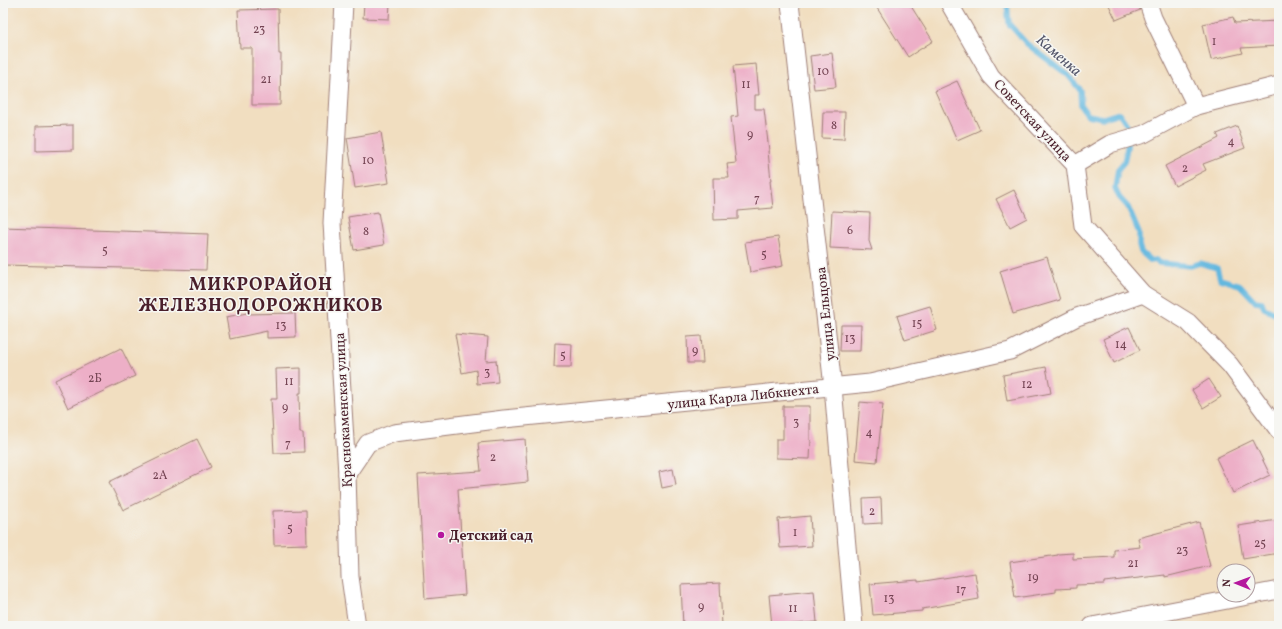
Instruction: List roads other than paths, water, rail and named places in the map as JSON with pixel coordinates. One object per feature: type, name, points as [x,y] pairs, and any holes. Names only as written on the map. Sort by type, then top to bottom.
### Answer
[{"type":"street","name":"Краснокаменская улица","points":[[344,3],[332,223],[347,474],[350,577],[357,626]]},
{"type":"street","name":"улица Ельцова","points":[[790,3],[833,387],[854,626]]},
{"type":"street","name":"Советская улица","points":[[948,3],[991,76],[1075,165],[1083,226],[1143,294],[1188,322],[1230,365],[1279,431]]},
{"type":"street","points":[[1148,3],[1153,18],[1196,106]]},
{"type":"street","points":[[1075,165],[1110,144],[1144,134],[1196,106],[1279,85]]},
{"type":"street","name":"улица Карла Либкнехта","points":[[347,474],[368,443],[394,433],[504,419],[870,383],[1010,351],[1077,317],[1143,294]]},
{"type":"street","points":[[1092,626],[1279,590]]},
{"type":"waterway","name":"Каменка","points":[[1007,3],[1009,24],[1027,44],[1068,75],[1080,90],[1081,106],[1088,115],[1103,118],[1119,113],[1128,126],[1127,148],[1124,162],[1118,169],[1115,188],[1119,197],[1128,207],[1139,233],[1139,245],[1141,252],[1151,261],[1156,260],[1159,263],[1191,266],[1200,263],[1217,268],[1220,279],[1240,285],[1255,301],[1262,302],[1264,308],[1279,315]]},
{"type":"place","name":"Детский сад","points":[[441,535]]},
{"type":"district","name":"МИКРОРАЙОН ЖЕЛЕЗНОДОРОЖНИКОВ","points":[[261,294]]}]
